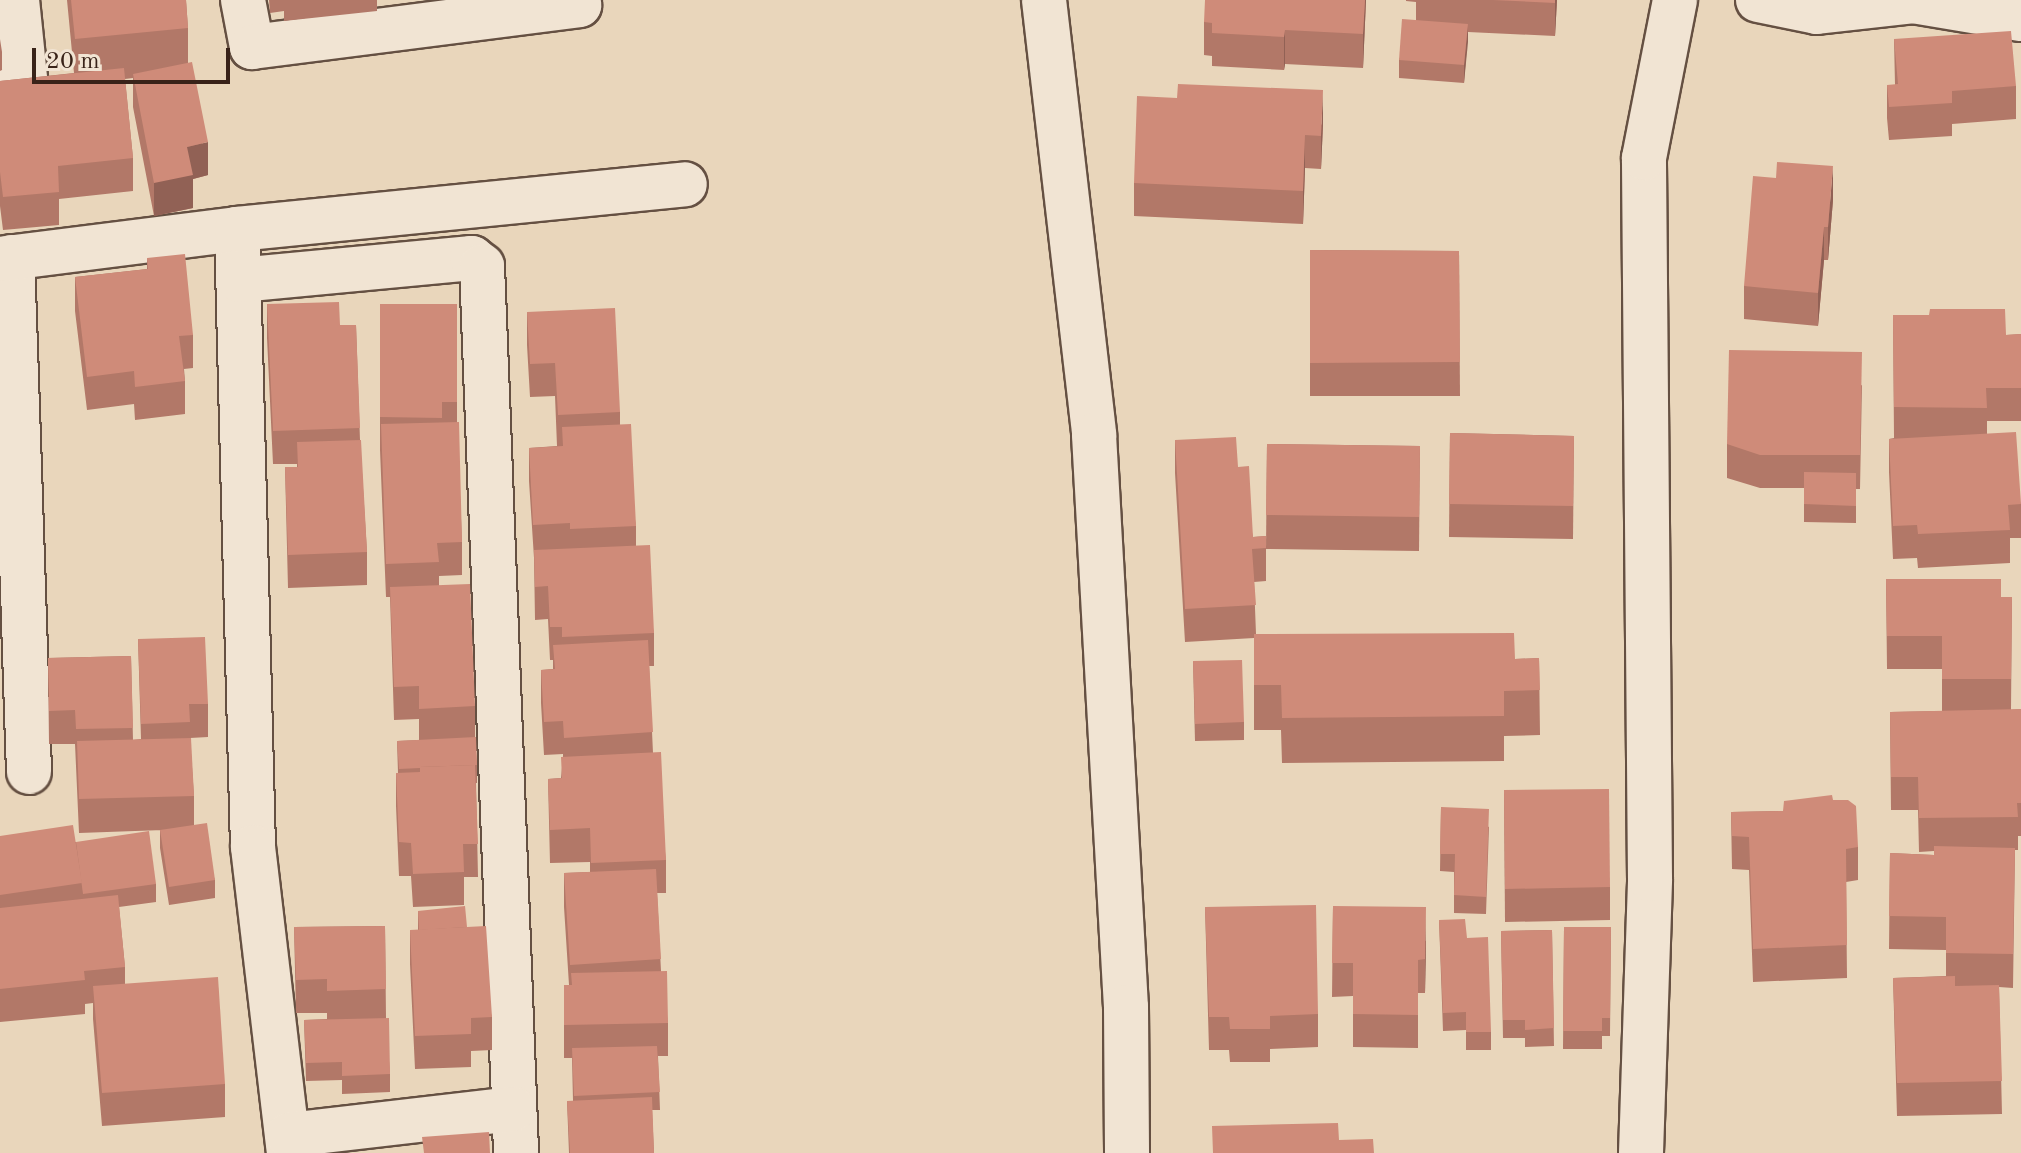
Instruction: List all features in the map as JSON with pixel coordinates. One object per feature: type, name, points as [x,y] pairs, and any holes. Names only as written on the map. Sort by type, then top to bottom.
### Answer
[{"type":"street","points":[[0,92],[26,87],[17,0]]},
{"type":"street","points":[[243,0],[252,47],[579,5],[578,0]]},
{"type":"street","points":[[1044,0],[1094,435],[1126,1007],[1127,1153]]},
{"type":"street","points":[[1641,1153],[1650,879],[1644,158],[1675,0]]},
{"type":"street","points":[[1758,0],[1817,12],[1913,1],[2021,19]]},
{"type":"street","points":[[29,772],[6,258],[237,229],[685,184]]},
{"type":"street","points":[[237,229],[253,847],[289,1144],[514,1109]]},
{"type":"street","points":[[239,280],[472,258],[482,266],[516,1153]]},
{"type":"building","points":[[71,0],[186,0],[188,28],[75,39]]},
{"type":"building","points":[[1205,0],[1365,0],[1363,34],[1285,30],[1284,37],[1212,33],[1212,23],[1204,22]]},
{"type":"building","points":[[1493,0],[1555,0],[1555,3]]},
{"type":"building","points":[[1402,19],[1468,24],[1464,65],[1399,60]]},
{"type":"building","points":[[2011,31],[2016,86],[1952,91],[1952,103],[1889,107],[1887,85],[1898,84],[1894,39]]},
{"type":"building","points":[[192,62],[208,142],[187,147],[193,175],[154,183],[133,74]]},
{"type":"building","points":[[124,68],[133,158],[58,166],[59,192],[3,197],[0,81]]},
{"type":"building","points":[[1178,84],[1323,90],[1321,136],[1305,135],[1303,191],[1134,183],[1137,96],[1177,98]]},
{"type":"building","points":[[1777,162],[1833,166],[1818,293],[1744,286],[1753,176],[1776,178]]},
{"type":"building","points":[[1310,250],[1459,251],[1460,362],[1310,363]]},
{"type":"building","points":[[185,254],[193,335],[179,336],[185,381],[135,387],[134,371],[87,377],[75,277],[148,269],[147,258]]},
{"type":"building","points":[[339,302],[340,325],[356,325],[360,428],[273,431],[267,304]]},
{"type":"building","points":[[380,304],[457,304],[457,402],[442,402],[442,418],[380,417]]},
{"type":"building","points":[[615,308],[620,412],[558,415],[555,363],[530,364],[527,312]]},
{"type":"building","points":[[1930,309],[2005,309],[2006,335],[2021,334],[2021,388],[1986,388],[1987,408],[1894,407],[1893,315],[1929,315]]},
{"type":"building","points":[[1729,350],[1862,352],[1860,455],[1760,455],[1727,444]]},
{"type":"building","points":[[459,422],[462,542],[437,543],[439,562],[386,564],[381,424]]},
{"type":"building","points":[[631,424],[636,526],[570,529],[570,523],[533,525],[529,448],[563,446],[562,427]]},
{"type":"building","points":[[2016,432],[2021,504],[2008,505],[2010,530],[1918,534],[1917,525],[1893,526],[1889,439]]},
{"type":"building","points":[[1450,433],[1574,436],[1573,506],[1449,504]]},
{"type":"building","points":[[1236,437],[1238,467],[1249,466],[1253,537],[1266,536],[1266,548],[1252,549],[1256,605],[1185,609],[1175,440]]},
{"type":"building","points":[[361,440],[367,552],[288,555],[285,467],[298,467],[297,442]]},
{"type":"building","points":[[1267,444],[1420,446],[1419,517],[1266,515]]},
{"type":"building","points":[[1804,472],[1856,473],[1856,506],[1804,504]]},
{"type":"building","points":[[650,545],[654,633],[562,637],[562,627],[550,627],[548,586],[535,587],[534,550]]},
{"type":"building","points":[[1886,579],[2001,579],[2001,597],[2012,597],[2011,679],[1942,679],[1942,636],[1887,636]]},
{"type":"building","points":[[470,584],[475,706],[419,709],[419,686],[394,687],[390,587]]},
{"type":"building","points":[[1514,633],[1515,659],[1539,658],[1540,690],[1504,691],[1504,716],[1282,718],[1281,685],[1254,685],[1254,634]]},
{"type":"building","points":[[205,637],[208,704],[189,704],[190,722],[141,724],[138,639]]},
{"type":"building","points":[[648,640],[653,732],[564,738],[563,721],[544,722],[541,670],[555,669],[553,645]]},
{"type":"building","points":[[131,656],[133,728],[76,729],[75,710],[49,711],[48,658]]},
{"type":"building","points":[[1242,660],[1244,722],[1195,724],[1193,661]]},
{"type":"building","points":[[2021,709],[2021,803],[2017,803],[2018,817],[1919,818],[1918,777],[1891,777],[1890,712]]},
{"type":"building","points":[[476,737],[477,765],[399,769],[397,741]]},
{"type":"building","points":[[191,738],[194,796],[79,799],[77,741]]},
{"type":"building","points":[[661,752],[666,860],[591,863],[590,828],[550,830],[548,779],[562,778],[561,757]]},
{"type":"building","points":[[475,765],[478,844],[463,844],[464,872],[413,874],[411,843],[399,842],[396,773],[420,772],[420,767]]},
{"type":"building","points":[[1609,789],[1610,887],[1505,889],[1504,790]]},
{"type":"building","points":[[1832,795],[1833,800],[1848,800],[1856,806],[1858,847],[1846,849],[1847,945],[1753,949],[1749,837],[1732,836],[1731,812],[1783,811],[1784,801]]},
{"type":"building","points":[[1441,807],[1489,809],[1486,897],[1454,895],[1455,854],[1440,854]]},
{"type":"building","points":[[207,823],[215,880],[169,887],[160,830]]},
{"type":"building","points":[[73,825],[82,883],[0,895],[0,836]]},
{"type":"building","points":[[149,831],[156,884],[83,894],[76,842]]},
{"type":"building","points":[[1934,846],[2015,848],[2013,954],[1946,953],[1946,917],[1889,916],[1890,853],[1934,855]]},
{"type":"building","points":[[656,869],[661,959],[570,965],[564,873]]},
{"type":"building","points":[[118,895],[125,967],[84,971],[85,980],[0,989],[0,908]]},
{"type":"building","points":[[1316,905],[1318,1014],[1270,1016],[1270,1029],[1230,1029],[1229,1017],[1209,1017],[1205,907]]},
{"type":"building","points":[[465,906],[467,927],[419,930],[418,911]]},
{"type":"building","points":[[1333,906],[1426,907],[1425,959],[1418,960],[1418,1015],[1353,1014],[1353,963],[1332,963]]},
{"type":"building","points":[[1465,919],[1467,938],[1488,937],[1491,1032],[1466,1032],[1466,1012],[1443,1013],[1439,920]]},
{"type":"building","points":[[385,926],[386,989],[327,991],[327,979],[296,980],[294,927]]},
{"type":"building","points":[[486,926],[492,1017],[471,1018],[471,1034],[415,1036],[410,930]]},
{"type":"building","points":[[1564,927],[1611,927],[1610,1018],[1602,1018],[1602,1031],[1563,1031]]},
{"type":"building","points":[[1552,930],[1554,1028],[1525,1030],[1525,1020],[1503,1020],[1501,931]]},
{"type":"building","points":[[667,971],[668,1023],[564,1025],[564,985],[572,985],[571,973]]},
{"type":"building","points":[[1955,976],[1955,986],[1999,985],[2002,1081],[1897,1083],[1893,978]]},
{"type":"building","points":[[218,977],[225,1084],[102,1093],[93,986]]},
{"type":"building","points":[[389,1018],[390,1074],[342,1076],[342,1062],[306,1063],[304,1020]]},
{"type":"building","points":[[657,1046],[660,1092],[574,1096],[572,1048]]},
{"type":"building","points":[[652,1097],[654,1153],[570,1153],[567,1101]]},
{"type":"building","points":[[1338,1123],[1339,1140],[1373,1139],[1374,1153],[1213,1153],[1212,1126]]},
{"type":"building","points":[[489,1132],[490,1153],[424,1153],[422,1137]]}]
